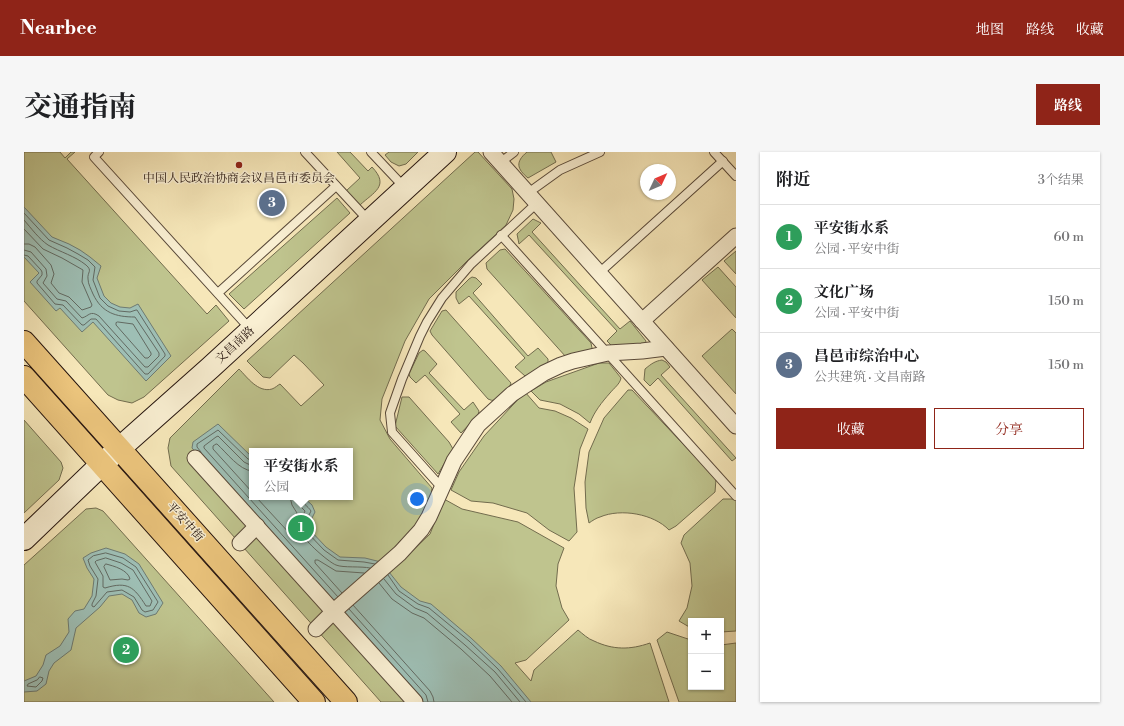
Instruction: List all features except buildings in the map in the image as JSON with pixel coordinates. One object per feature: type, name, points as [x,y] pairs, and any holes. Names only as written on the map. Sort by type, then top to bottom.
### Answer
[{"type":"main road","name":"平安中街","points":[[24,342],[346,702]]},
{"type":"main road","name":"平安中街","points":[[24,377],[314,702]]},
{"type":"street","name":"文昌南路","points":[[26,533],[445,152]]},
{"type":"street","points":[[495,158],[736,426]]},
{"type":"street","points":[[642,321],[736,236]]},
{"type":"street","points":[[316,629],[334,611],[400,553],[421,530],[429,517],[454,461],[478,425],[512,394],[544,374],[561,365],[573,361],[608,353],[642,352],[666,348]]},
{"type":"street","points":[[195,458],[415,702]]},
{"type":"street","points":[[240,543],[257,526]]},
{"type":"lane","points":[[99,152],[94,157],[251,330]]},
{"type":"lane","points":[[305,152],[369,222]]},
{"type":"lane","points":[[371,152],[406,188]]},
{"type":"lane","points":[[495,158],[514,152]]},
{"type":"lane","points":[[442,488],[392,432],[390,413],[420,336],[442,298],[471,264],[501,235],[532,198],[560,170],[600,152]]},
{"type":"lane","points":[[714,152],[736,176]]},
{"type":"lane","points":[[599,273],[723,161]]},
{"type":"lane","points":[[218,294],[336,186]]},
{"type":"lane","points":[[501,235],[736,496]]},
{"type":"green space","points":[[24,152],[60,152],[65,158],[71,152],[75,152],[67,159],[207,314],[216,305],[229,321],[144,397],[132,403],[118,400],[108,395],[24,301]]},
{"type":"green space","points":[[337,152],[350,152],[368,171],[372,167],[380,179],[380,184],[375,192],[360,205],[346,191],[360,178]]},
{"type":"green space","points":[[389,152],[418,152],[406,164],[399,166],[391,162],[385,155]]},
{"type":"green space","points":[[475,152],[478,152],[512,189],[514,199],[513,210],[506,225],[429,299],[405,341],[382,399],[380,420],[390,439],[432,488],[431,497],[415,527],[398,543],[410,553],[430,534],[444,499],[462,509],[518,522],[564,548],[558,564],[556,586],[562,608],[569,620],[526,660],[515,663],[531,681],[534,670],[578,630],[592,640],[608,646],[629,648],[650,643],[669,702],[381,702],[171,466],[168,448],[170,438],[239,369],[253,384],[262,389],[272,389],[280,384],[301,406],[324,385],[294,355],[270,378],[263,377],[247,361]]},
{"type":"green space","points":[[527,152],[551,152],[556,162],[528,178],[522,172],[519,165],[519,162]]},
{"type":"green space","points":[[337,198],[350,213],[244,309],[229,294]]},
{"type":"green space","points":[[533,219],[541,223],[532,232],[620,329],[630,321],[646,341],[645,344],[615,349],[607,341],[617,331],[529,235],[519,244],[517,234]]},
{"type":"green space","points":[[505,249],[591,343],[592,348],[589,352],[566,357],[487,269],[486,263],[500,250]]},
{"type":"green space","points":[[736,251],[736,274],[724,261]]},
{"type":"green space","points":[[718,267],[736,287],[736,318],[702,280]]},
{"type":"green space","points":[[472,277],[476,278],[482,284],[473,293],[528,356],[538,348],[548,359],[548,364],[525,376],[515,367],[525,358],[469,296],[459,304],[456,298],[456,292]]},
{"type":"green space","points":[[446,310],[511,383],[507,390],[497,399],[488,399],[432,335],[430,331],[442,311]]},
{"type":"green space","points":[[732,329],[736,333],[736,394],[702,356]]},
{"type":"green space","points":[[423,350],[437,364],[429,373],[464,410],[473,402],[479,411],[478,415],[461,433],[451,422],[460,414],[425,375],[416,383],[410,377],[409,374],[419,353]]},
{"type":"green space","points":[[662,360],[670,367],[661,375],[736,458],[732,461],[658,378],[650,386],[644,380],[645,369],[653,363]]},
{"type":"green space","points":[[599,363],[609,363],[621,378],[618,384],[598,407],[590,423],[579,414],[560,404],[540,400],[531,391],[546,382]]},
{"type":"green space","points":[[628,390],[632,390],[716,479],[715,492],[676,526],[669,530],[663,524],[646,516],[627,513],[608,514],[589,523],[586,508],[585,482],[589,452],[604,418]]},
{"type":"green space","points":[[525,392],[539,408],[555,411],[571,418],[588,429],[580,449],[574,488],[577,532],[569,541],[549,530],[527,513],[493,503],[471,501],[451,490],[459,472],[484,436]]},
{"type":"green space","points":[[402,397],[409,397],[449,442],[453,449],[438,474],[395,426]]},
{"type":"green space","points":[[24,420],[61,462],[63,468],[59,480],[24,513]]},
{"type":"green space","points":[[723,499],[736,500],[736,631],[724,632],[724,618],[688,618],[688,626],[679,621],[687,608],[692,586],[690,563],[681,543],[684,535]]},
{"type":"green space","points":[[96,508],[103,511],[274,702],[24,702],[24,565],[86,509]]},
{"type":"green space","points":[[667,632],[688,639],[688,690],[724,690],[724,645],[736,643],[736,702],[679,702],[657,640]]},
{"type":"water","points":[[24,207],[52,237],[80,250],[101,266],[97,278],[104,296],[111,303],[120,307],[130,308],[138,304],[171,356],[146,381],[93,322],[82,332],[60,308],[56,311],[30,282],[39,273],[24,257]]},
{"type":"water","points":[[218,424],[249,454],[249,500],[306,500],[312,505],[315,512],[308,528],[326,547],[340,557],[365,558],[381,562],[401,587],[420,601],[431,604],[501,666],[531,702],[420,702],[192,448],[193,442]]},
{"type":"water","points":[[106,548],[125,554],[139,564],[163,603],[156,614],[146,617],[139,613],[132,600],[122,594],[109,596],[100,607],[76,628],[71,650],[54,663],[49,671],[46,684],[37,691],[24,692],[24,681],[36,676],[43,665],[46,655],[60,646],[69,632],[68,619],[75,611],[84,609],[92,596],[94,579],[83,558],[91,553]]},
{"type":"place","name":"中国人民政治协商会议昌邑市委员会","points":[[239,165]]},
{"type":"place","name":"昌邑市综治中心","points":[[272,203]]},
{"type":"place","name":"平安街水系","points":[[301,528]]},
{"type":"place","name":"文化广场","points":[[126,650]]}]
